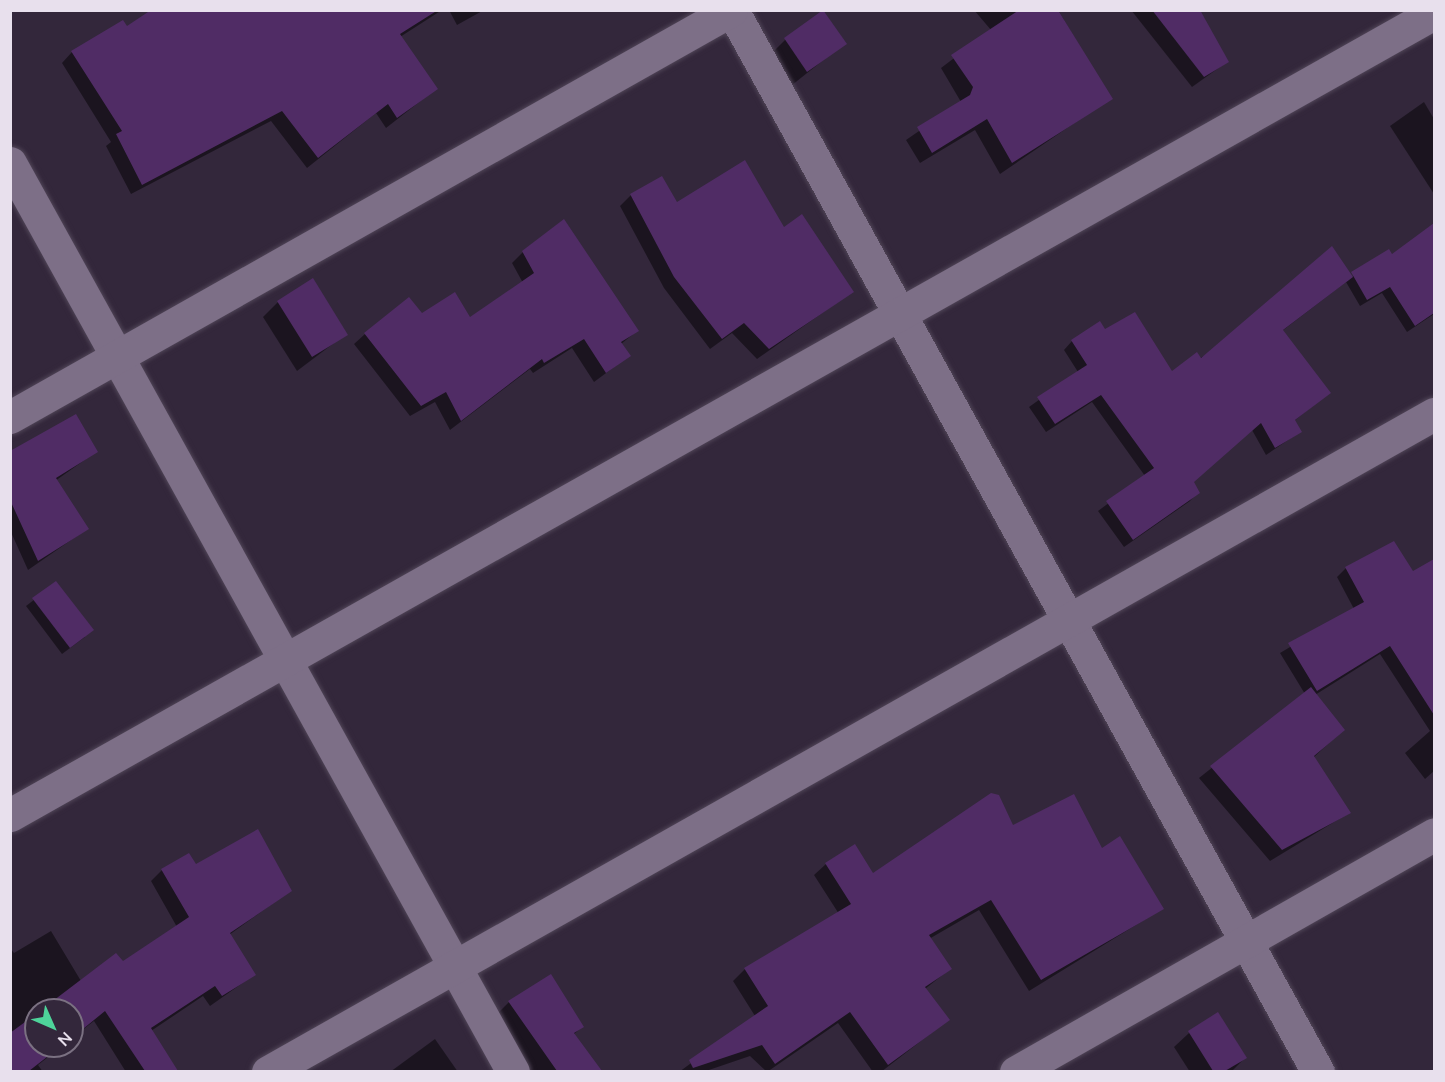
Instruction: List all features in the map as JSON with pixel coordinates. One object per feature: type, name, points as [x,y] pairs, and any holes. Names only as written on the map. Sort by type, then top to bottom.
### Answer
[{"type":"street","points":[[10,417],[120,360],[732,10],[1318,1071]]},
{"type":"street","points":[[10,815],[1434,13]]},
{"type":"street","points":[[10,163],[513,1071]]},
{"type":"street","points":[[268,1071],[1434,414]]},
{"type":"street","points":[[1016,1071],[1434,835]]},
{"type":"building","points":[[151,10],[438,10],[400,34],[438,89],[397,118],[388,104],[318,158],[282,111],[142,185],[116,134],[122,131],[71,51],[123,20],[127,26]]},
{"type":"building","points":[[823,10],[847,44],[807,72],[784,38]]},
{"type":"building","points":[[1019,10],[1058,10],[1113,99],[1012,163],[987,119],[932,153],[917,127],[970,95],[973,87],[951,55]]},
{"type":"building","points":[[1152,10],[1200,10],[1229,62],[1204,77]]},
{"type":"building","points":[[745,160],[784,227],[802,214],[854,292],[769,349],[744,323],[722,339],[674,277],[630,194],[662,176],[677,202]]},
{"type":"building","points":[[564,219],[639,331],[621,342],[631,356],[606,373],[584,339],[544,363],[542,359],[461,421],[446,392],[421,406],[364,333],[409,297],[422,313],[455,292],[470,317],[534,273],[522,251]]},
{"type":"building","points":[[1434,223],[1434,313],[1415,326],[1390,287],[1367,300],[1351,272],[1389,249],[1392,254]]},
{"type":"building","points":[[1332,246],[1353,277],[1283,330],[1331,393],[1295,420],[1302,432],[1275,448],[1261,423],[1194,482],[1200,493],[1133,540],[1106,501],[1154,468],[1101,395],[1055,424],[1037,397],[1087,365],[1071,340],[1100,321],[1105,329],[1135,312],[1172,371],[1197,352],[1201,358]]},
{"type":"building","points":[[313,278],[348,335],[312,357],[277,301]]},
{"type":"building","points":[[76,414],[98,452],[56,478],[89,529],[38,561],[10,500],[10,451]]},
{"type":"building","points":[[1394,541],[1413,571],[1434,559],[1434,715],[1390,646],[1317,691],[1288,643],[1364,602],[1345,567]]},
{"type":"building","points":[[56,581],[94,630],[70,648],[32,598]]},
{"type":"building","points":[[1311,687],[1345,730],[1314,756],[1351,813],[1282,850],[1210,766]]},
{"type":"building","points":[[991,793],[999,795],[1013,825],[1074,794],[1102,848],[1120,836],[1164,909],[1041,980],[991,900],[929,935],[952,969],[925,987],[950,1020],[888,1065],[850,1012],[775,1064],[762,1045],[693,1068],[689,1060],[768,1006],[744,968],[851,904],[825,863],[855,844],[873,873]]},
{"type":"building","points":[[258,829],[292,891],[230,933],[256,975],[222,996],[215,986],[151,1028],[178,1071],[145,1071],[105,1011],[84,1028],[84,998],[57,998],[116,953],[123,961],[189,917],[161,869],[189,853],[196,864]]},
{"type":"building","points":[[551,974],[584,1027],[574,1033],[602,1071],[557,1071],[508,1001]]},
{"type":"building","points":[[1218,1012],[1247,1058],[1225,1071],[1213,1071],[1188,1031]]},
{"type":"building","points":[[24,1023],[24,1058],[46,1058],[29,1071],[10,1071],[10,1033]]}]
